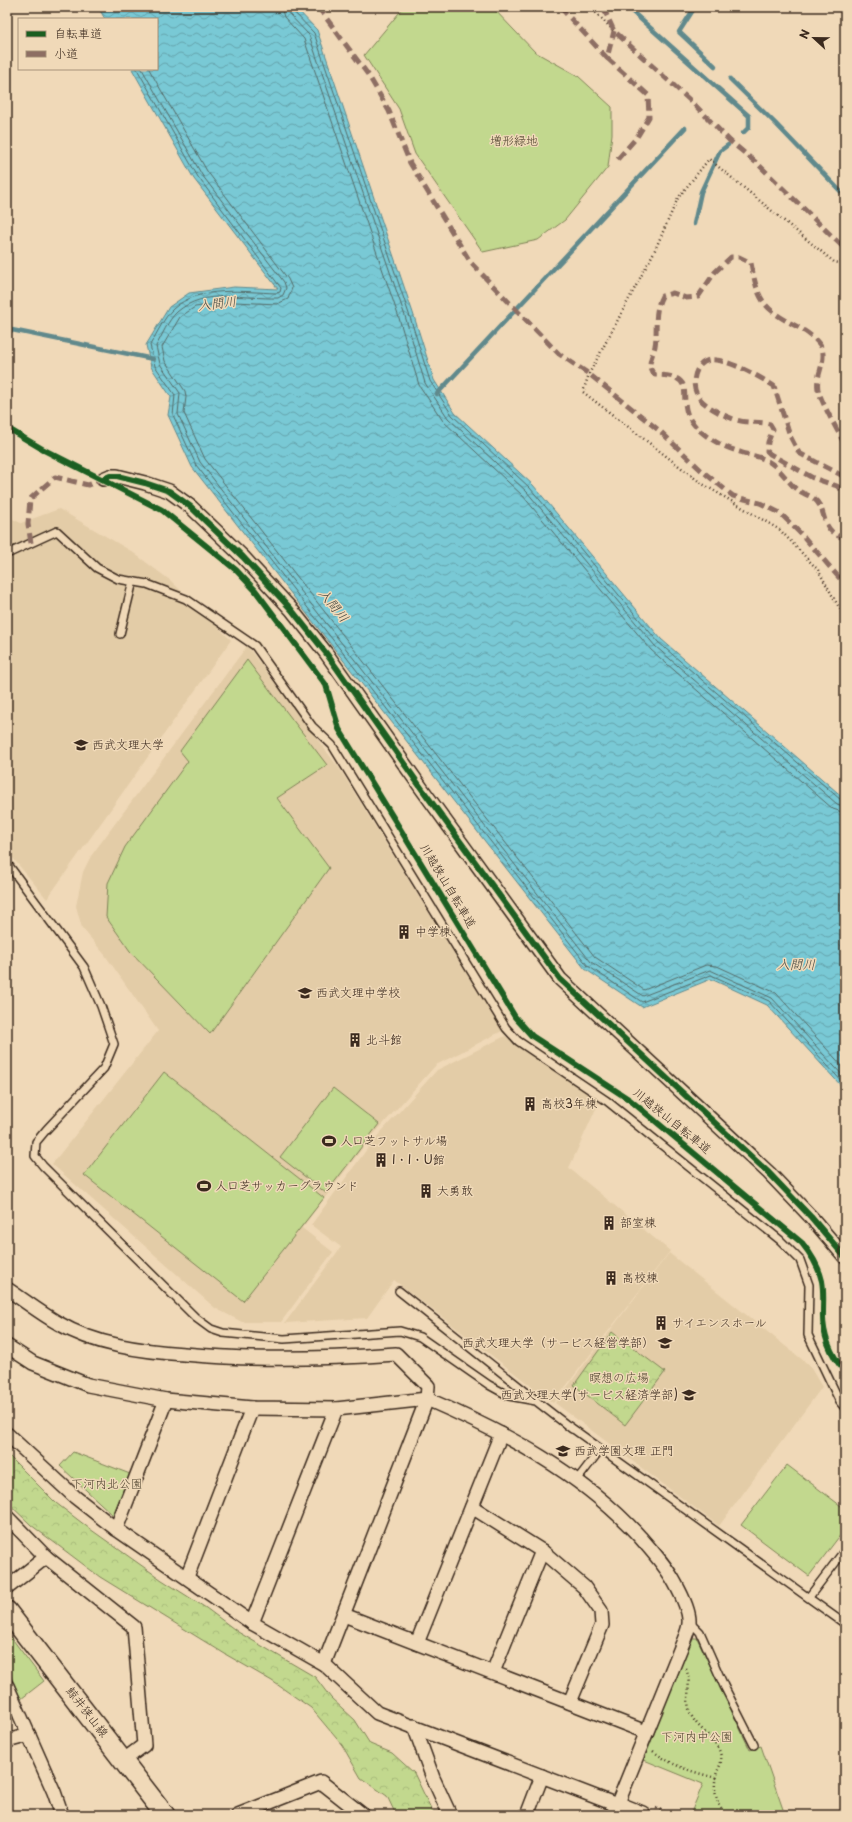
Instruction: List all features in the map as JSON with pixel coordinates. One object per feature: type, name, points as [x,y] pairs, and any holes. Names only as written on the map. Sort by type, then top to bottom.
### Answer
[{"type":"main road","name":"鯨井狭山線","points":[[7,1611],[124,1760],[165,1815]]},
{"type":"street","points":[[103,479],[110,476],[117,476],[169,491],[191,507],[243,557],[291,609],[326,653],[422,790],[560,980],[769,1173],[816,1222],[845,1257]]},
{"type":"street","points":[[7,1289],[58,1323],[86,1335],[120,1346],[160,1352],[232,1359],[320,1359],[396,1354],[428,1386],[427,1399],[324,1664]]},
{"type":"street","points":[[7,1346],[33,1363],[88,1385],[166,1400],[252,1408],[336,1409],[427,1399],[464,1415],[537,1453],[577,1480],[610,1506],[666,1567],[682,1596],[690,1622],[675,1663],[615,1810]]},
{"type":"street","points":[[116,1529],[166,1400]]},
{"type":"street","points":[[187,1577],[252,1408]]},
{"type":"street","points":[[252,1623],[336,1409]]},
{"type":"street","points":[[7,1434],[75,1497],[116,1529],[252,1623],[324,1664],[377,1713],[542,1776],[615,1810],[642,1815]]},
{"type":"street","points":[[418,1643],[501,1434]]},
{"type":"street","points":[[472,1506],[542,1550],[584,1587],[601,1611],[602,1625],[570,1702]]},
{"type":"street","points":[[7,1518],[46,1557],[134,1627],[144,1745],[124,1760]]},
{"type":"street","points":[[493,1672],[542,1550]]},
{"type":"street","points":[[7,1588],[46,1557]]},
{"type":"street","points":[[344,1615],[570,1702],[644,1737]]},
{"type":"street","points":[[7,1686],[54,1792],[62,1815]]},
{"type":"street","points":[[414,1726],[432,1778],[450,1815]]},
{"type":"street","points":[[7,1741],[28,1735]]},
{"type":"street","points":[[527,1815],[542,1776]]},
{"type":"street","points":[[238,1815],[321,1782],[363,1815]]},
{"type":"lane","points":[[7,554],[56,531],[97,568],[118,578],[133,581],[186,599],[255,646],[312,726],[332,745],[506,1028],[518,1041],[607,1101],[780,1240],[800,1260],[809,1284],[808,1335],[840,1402],[845,1408]]},
{"type":"lane","points":[[120,634],[133,581]]},
{"type":"lane","points":[[7,862],[84,967],[101,1006],[114,1044],[104,1068],[36,1142],[35,1156],[43,1166],[196,1318],[211,1329],[223,1333],[284,1339],[400,1332],[420,1337],[489,1386],[509,1396],[536,1401],[600,1450],[845,1624]]},
{"type":"lane","points":[[399,1290],[572,1429]]},
{"type":"lane","points":[[577,1480],[600,1450]]},
{"type":"lane","points":[[809,1597],[845,1550]]},
{"type":"lane","points":[[690,1622],[700,1632],[724,1686],[754,1745]]},
{"type":"path","points":[[590,7],[614,31]]},
{"type":"path","points":[[845,260],[839,263],[834,262],[709,159],[678,198],[654,252],[589,374],[583,392],[701,483],[780,530],[818,570],[845,618]]},
{"type":"path","points":[[675,1663],[687,1670],[689,1677],[688,1700],[690,1713],[697,1724],[716,1743],[720,1752],[722,1759],[716,1778],[715,1793],[719,1805],[726,1815]]},
{"type":"path","points":[[644,1737],[670,1764],[716,1778]]},
{"type":"shaded area","name":"西武文理大学","points":[[59,509],[131,551],[171,581],[231,640],[47,899],[7,851],[7,516],[21,523]]},
{"type":"shaded area","name":"西武文理中学校","points":[[247,646],[339,768],[502,1031],[436,1065],[367,1142],[302,1228],[333,1252],[281,1322],[242,1322],[215,1308],[52,1164],[158,1031],[105,955],[82,928],[76,906],[83,872],[91,856]]},
{"type":"shaded area","points":[[505,1036],[599,1102],[569,1168],[670,1251],[553,1403],[394,1280],[367,1318],[285,1323],[341,1247],[311,1225],[373,1141],[437,1070]]},
{"type":"shaded area","name":"西武文理大学(サービス経済学部)","points":[[669,1253],[809,1365],[822,1387],[719,1526],[555,1403]]},
{"type":"green space","name":"増形緑地","points":[[404,7],[492,7],[535,52],[578,76],[612,107],[612,134],[608,167],[565,220],[538,240],[483,252],[415,154],[399,109],[364,55]]},
{"type":"green space","points":[[247,660],[327,765],[277,798],[329,868],[210,1034],[130,951],[106,917],[108,883],[125,847],[188,761],[180,751]]},
{"type":"green space","name":"人口芝サッカーグラウンド","points":[[164,1072],[324,1198],[243,1301],[84,1175]]},
{"type":"green space","name":"人口芝フットサル場","points":[[333,1088],[379,1124],[326,1193],[280,1157]]},
{"type":"green space","name":"瞑想の広場","points":[[612,1332],[665,1372],[625,1425],[574,1385]]},
{"type":"green space","name":"下河内北公園","points":[[73,1452],[130,1474],[113,1515],[60,1466]]},
{"type":"green space","points":[[7,1454],[56,1503],[90,1529],[162,1580],[206,1608],[238,1632],[315,1677],[331,1698],[355,1720],[370,1744],[392,1753],[414,1773],[434,1815],[396,1815],[387,1796],[361,1778],[342,1745],[311,1708],[272,1681],[225,1654],[100,1577],[31,1525],[7,1502]]},
{"type":"green space","points":[[787,1465],[845,1509],[845,1529],[809,1576],[741,1525]]},
{"type":"green space","points":[[7,1632],[44,1681],[21,1699],[7,1667]]},
{"type":"green space","name":"下河内中公園","points":[[690,1638],[697,1638],[750,1750],[761,1746],[785,1815],[690,1815],[703,1784],[644,1760]]},
{"type":"water","name":"入間川","points":[[98,7],[295,7],[317,30],[413,313],[434,380],[455,413],[533,485],[661,639],[845,799],[845,1090],[767,1005],[711,979],[642,1007],[585,969],[192,467],[168,415],[171,397],[151,367],[146,345],[169,307],[189,293],[234,287],[278,289],[194,179],[133,70],[158,70],[158,18],[104,18]]},
{"type":"waterway","points":[[627,7],[749,116],[749,127],[743,133]]},
{"type":"waterway","points":[[695,7],[679,32],[715,66]]},
{"type":"waterway","points":[[730,79],[775,123],[845,196]]},
{"type":"waterway","points":[[437,394],[685,128]]},
{"type":"waterway","points":[[694,224],[701,192],[720,151],[728,145]]},
{"type":"waterway","points":[[7,329],[153,359]]},
{"type":"marked path","points":[[318,7],[369,76],[389,111],[410,163],[471,263],[559,354],[589,374],[661,432],[701,470],[733,496],[760,503],[780,513],[804,537],[842,581],[845,587]]},
{"type":"marked path","points":[[560,7],[607,58],[614,31]]},
{"type":"marked path","points":[[603,7],[614,31],[693,103],[730,141],[759,165],[845,249]]},
{"type":"marked path","points":[[607,58],[648,95],[649,117],[637,137],[615,162]]},
{"type":"marked path","points":[[845,445],[826,409],[818,389],[818,378],[823,361],[820,345],[806,332],[776,314],[763,302],[756,286],[751,263],[739,257],[731,257],[715,272],[698,297],[686,298],[673,293],[662,296],[659,302],[657,315],[655,346],[650,362],[652,372],[655,375],[669,376],[678,379],[683,384],[687,413],[692,422],[702,432],[714,441],[727,447],[766,460],[778,469],[797,490],[813,498],[821,508],[827,526],[831,531],[845,538]]},
{"type":"marked path","points":[[845,477],[799,453],[790,436],[774,386],[746,370],[723,361],[709,360],[699,367],[694,380],[694,387],[696,393],[703,402],[736,420],[770,424],[773,429],[768,442],[767,451],[770,454],[813,478],[837,486],[845,493]]},
{"type":"marked path","points":[[31,543],[28,524],[30,499],[55,477],[88,485],[103,479]]},
{"type":"cycle path","name":"川越狭山自転車道","points":[[7,428],[44,450],[162,510],[236,570],[255,590],[326,685],[339,729],[515,1017],[532,1036],[630,1100],[802,1243],[819,1271],[822,1281],[823,1320],[826,1336],[831,1351],[845,1371]]},
{"type":"cycle path","points":[[103,479],[110,476],[117,476],[169,491],[191,507],[243,557],[291,609],[326,653],[422,789],[560,979],[769,1173],[811,1217],[845,1257]]},
{"type":"place","name":"西武文理大学","points":[[81,745]]},
{"type":"place","name":"中学棟","points":[[404,932]]},
{"type":"place","name":"西武文理中学校","points":[[305,993]]},
{"type":"place","name":"北斗館","points":[[355,1040]]},
{"type":"place","name":"高校3年棟","points":[[530,1104]]},
{"type":"place","name":"人口芝フットサル場","points":[[329,1141]]},
{"type":"place","name":"I・I・U館","points":[[381,1160]]},
{"type":"place","name":"人口芝サッカーグラウンド","points":[[204,1186]]},
{"type":"place","name":"大勇敢","points":[[426,1191]]},
{"type":"place","name":"部室棟","points":[[609,1223]]},
{"type":"place","name":"高校棟","points":[[611,1278]]},
{"type":"place","name":"サイエンスホール","points":[[661,1323]]},
{"type":"place","name":"西武文理大学（サービス経営学部）","points":[[665,1343]]},
{"type":"place","name":"西武文理大学(サービス経済学部)","points":[[689,1395]]},
{"type":"place","name":"西武学園文理 正門","points":[[563,1451]]}]
